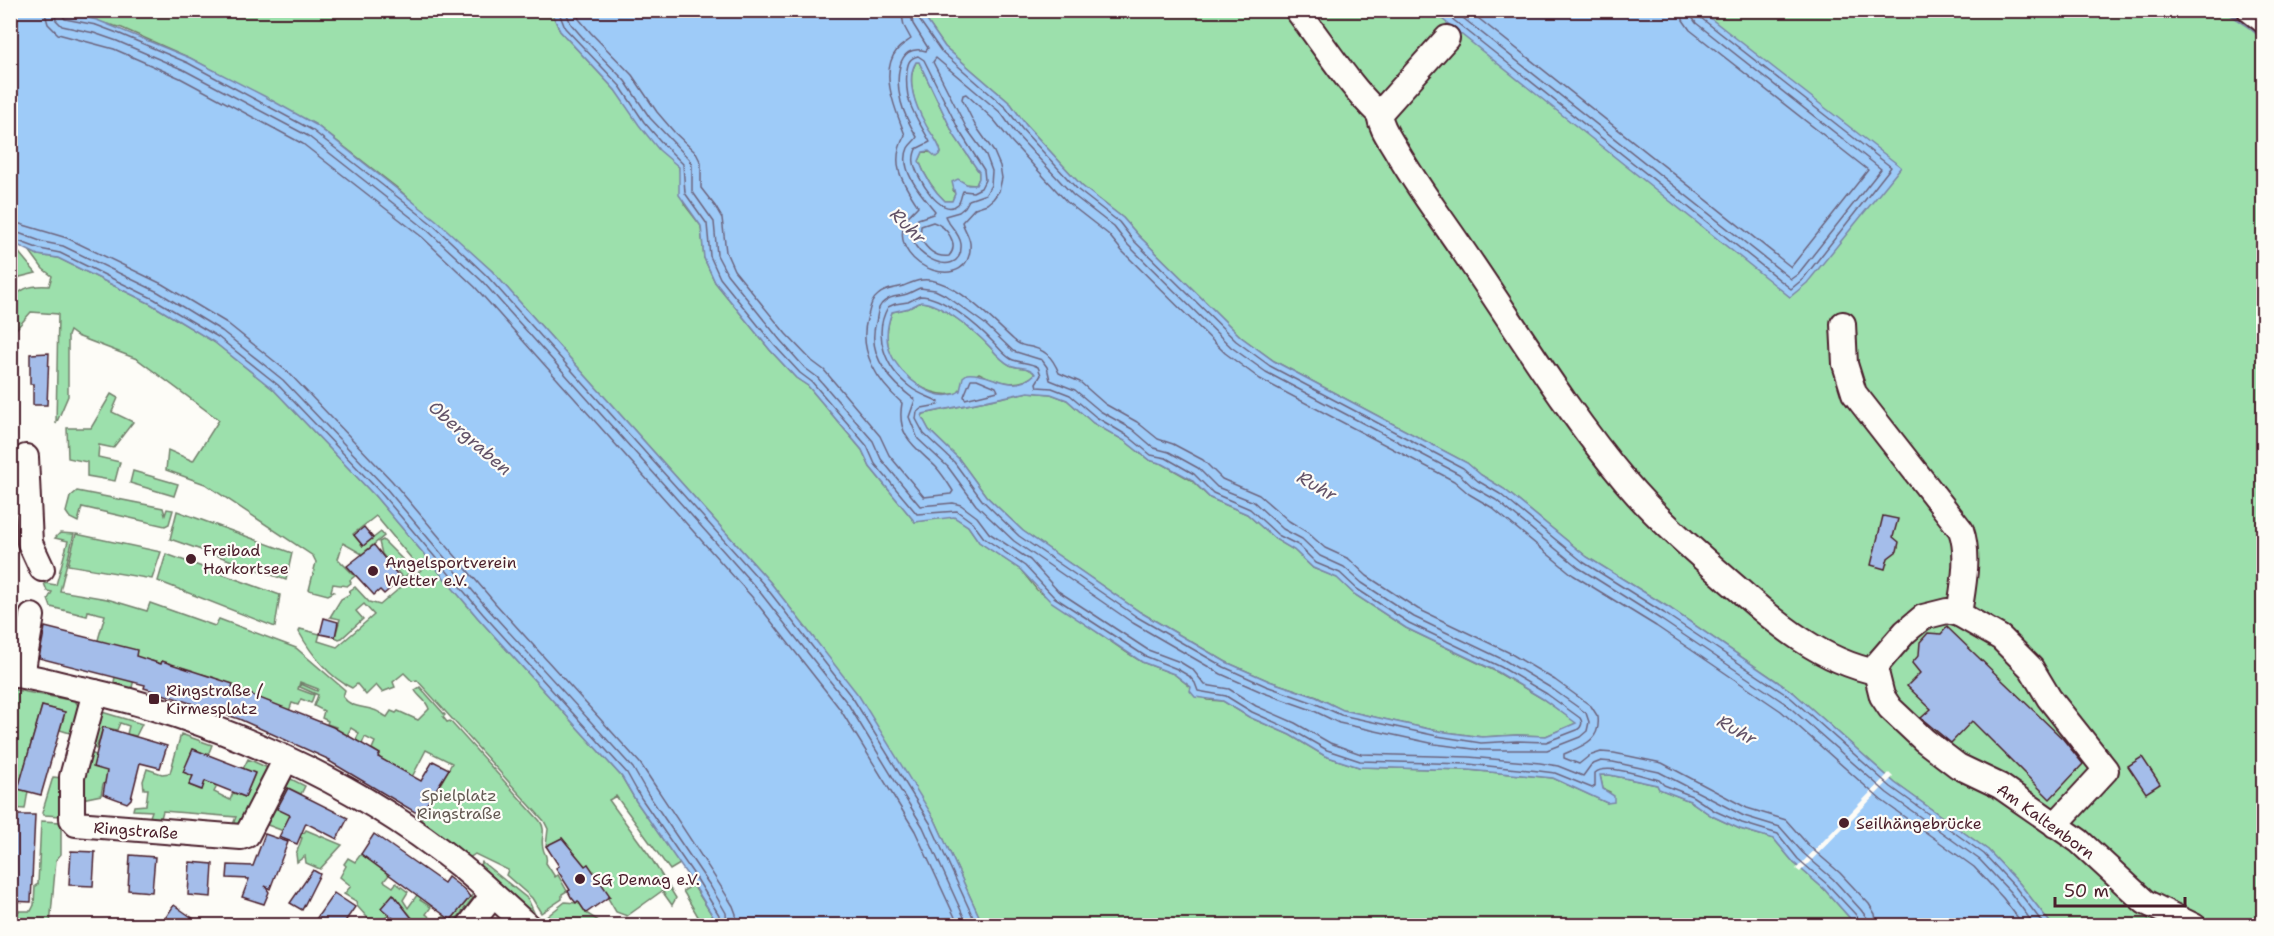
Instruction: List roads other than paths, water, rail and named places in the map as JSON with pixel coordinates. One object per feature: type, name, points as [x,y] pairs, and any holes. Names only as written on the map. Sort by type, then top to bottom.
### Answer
[{"type":"street","points":[[1297,10],[1340,69],[1379,114],[1381,125],[1409,172],[1554,384],[1627,482],[1694,550],[1779,623],[1808,644],[1853,668],[1876,672],[1879,662],[1893,644],[1923,617],[1947,610],[1959,614],[2001,638],[2031,668],[2049,698],[2106,770],[2055,825]]},
{"type":"street","points":[[2250,10],[2264,21]]},
{"type":"street","points":[[1379,114],[1447,38]]},
{"type":"street","points":[[1843,324],[1845,364],[1854,393],[1961,530],[1965,542],[1965,554],[1959,614]]},
{"type":"street","points":[[26,457],[30,543],[42,569]]},
{"type":"street","points":[[32,616],[16,675],[124,699],[198,722],[286,759],[339,785],[412,831],[460,865],[528,926]]},
{"type":"street","name":"Am Kaltenborn","points":[[1876,672],[1879,690],[1890,708],[1924,740],[1958,766],[2000,786],[2079,841],[2145,902],[2194,926]]},
{"type":"street","name":"Ringstraße","points":[[95,692],[72,777],[72,819],[75,824],[241,837],[247,835],[286,759]]},
{"type":"street","points":[[469,926],[493,895]]},
{"type":"water","name":"Obergraben","points":[[10,11],[58,11],[97,20],[190,58],[264,96],[316,125],[436,220],[492,271],[770,582],[859,696],[935,820],[983,925],[715,925],[714,918],[692,882],[622,777],[478,618],[375,496],[274,390],[214,342],[151,304],[58,258],[38,255],[11,242]]},
{"type":"water","name":"Ruhr","points":[[551,11],[923,11],[925,18],[945,47],[1011,104],[1026,125],[1082,186],[1123,218],[1241,337],[1274,361],[1467,463],[1504,489],[1587,557],[1668,607],[1794,693],[1895,783],[1988,850],[2020,884],[2052,925],[1856,925],[1824,889],[1794,863],[1774,839],[1740,829],[1712,816],[1690,801],[1659,789],[1657,785],[1600,775],[1603,789],[1614,796],[1614,802],[1607,803],[1553,778],[1468,770],[1359,767],[1325,756],[1290,735],[1249,717],[1223,701],[1195,697],[1190,691],[1191,687],[1174,674],[1142,662],[1050,601],[1021,570],[979,542],[968,526],[954,517],[915,522],[870,467],[862,450],[808,386],[796,378],[770,350],[715,282],[704,258],[701,226],[679,195],[679,167],[659,150],[615,90],[560,31]],"holes":[[[916,62],[919,62],[954,135],[979,172],[976,185],[968,185],[958,179],[952,182],[955,194],[952,201],[945,201],[936,192],[926,178],[919,161],[923,152],[929,151],[936,157],[941,153],[915,101],[912,77]],[[921,302],[938,307],[967,326],[1004,361],[1010,365],[1033,371],[1035,374],[1018,383],[967,374],[963,377],[960,391],[951,395],[930,392],[902,371],[889,349],[887,333],[892,312]],[[1028,392],[1051,394],[1067,400],[1093,423],[1125,441],[1149,460],[1163,464],[1191,479],[1210,498],[1247,514],[1275,539],[1294,550],[1313,568],[1337,578],[1354,594],[1406,628],[1498,672],[1543,699],[1576,723],[1546,736],[1482,737],[1438,731],[1343,710],[1226,662],[1140,612],[1023,531],[986,496],[959,459],[929,430],[922,417],[923,414]]]},
{"type":"water","points":[[1432,11],[1701,11],[1901,167],[1807,283],[1790,297]]},
{"type":"waterway","points":[[2225,10],[2264,38]]},
{"type":"place","name":"Freibad Harkortsee","points":[[191,559]]},
{"type":"place","name":"Angelsportverein Wetter e.V.","points":[[373,571]]},
{"type":"place","name":"Ringstraße / Kirmesplatz","points":[[154,699]]},
{"type":"place","name":"Seilhängebrücke","points":[[1844,823]]},
{"type":"place","name":"SG Demag e.V.","points":[[580,879]]},
{"type":"park label","name":"Spielplatz Ringstraße","points":[[459,804]]}]
